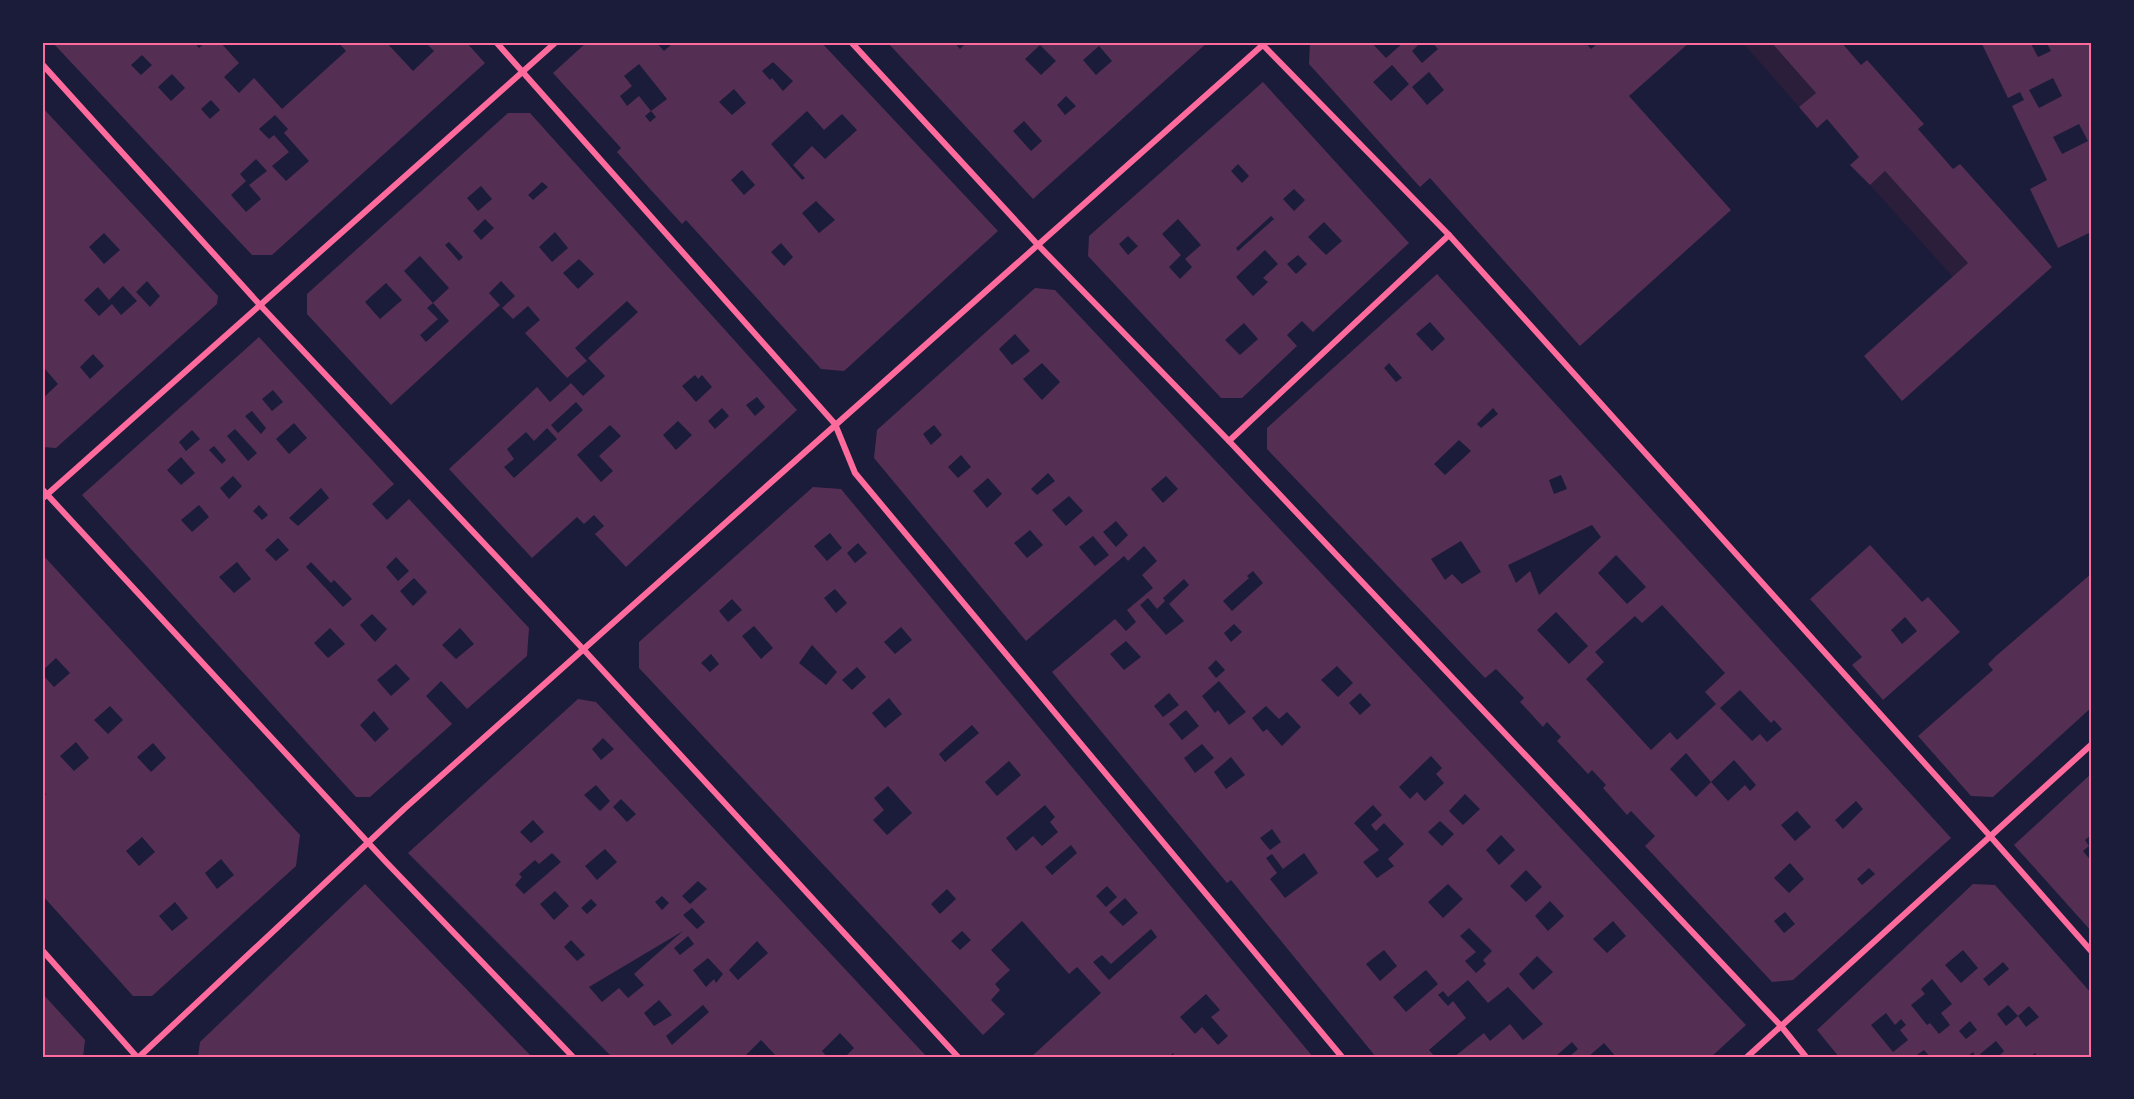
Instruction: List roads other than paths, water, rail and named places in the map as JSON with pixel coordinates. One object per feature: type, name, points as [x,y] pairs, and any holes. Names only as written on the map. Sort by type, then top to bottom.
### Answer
[{"type":"street","points":[[496,42],[835,424],[855,473],[1342,1057]]},
{"type":"street","points":[[556,42],[44,494],[368,843],[573,1057]]},
{"type":"street","points":[[851,42],[1038,245],[1229,441],[1781,1026],[1806,1057]]},
{"type":"street","points":[[42,951],[138,1057],[405,808],[1263,43],[1449,235],[2092,952]]},
{"type":"street","points":[[42,64],[260,305],[584,650],[958,1057]]},
{"type":"street","points":[[1229,441],[1449,235]]},
{"type":"street","points":[[1747,1057],[2092,744]]}]
